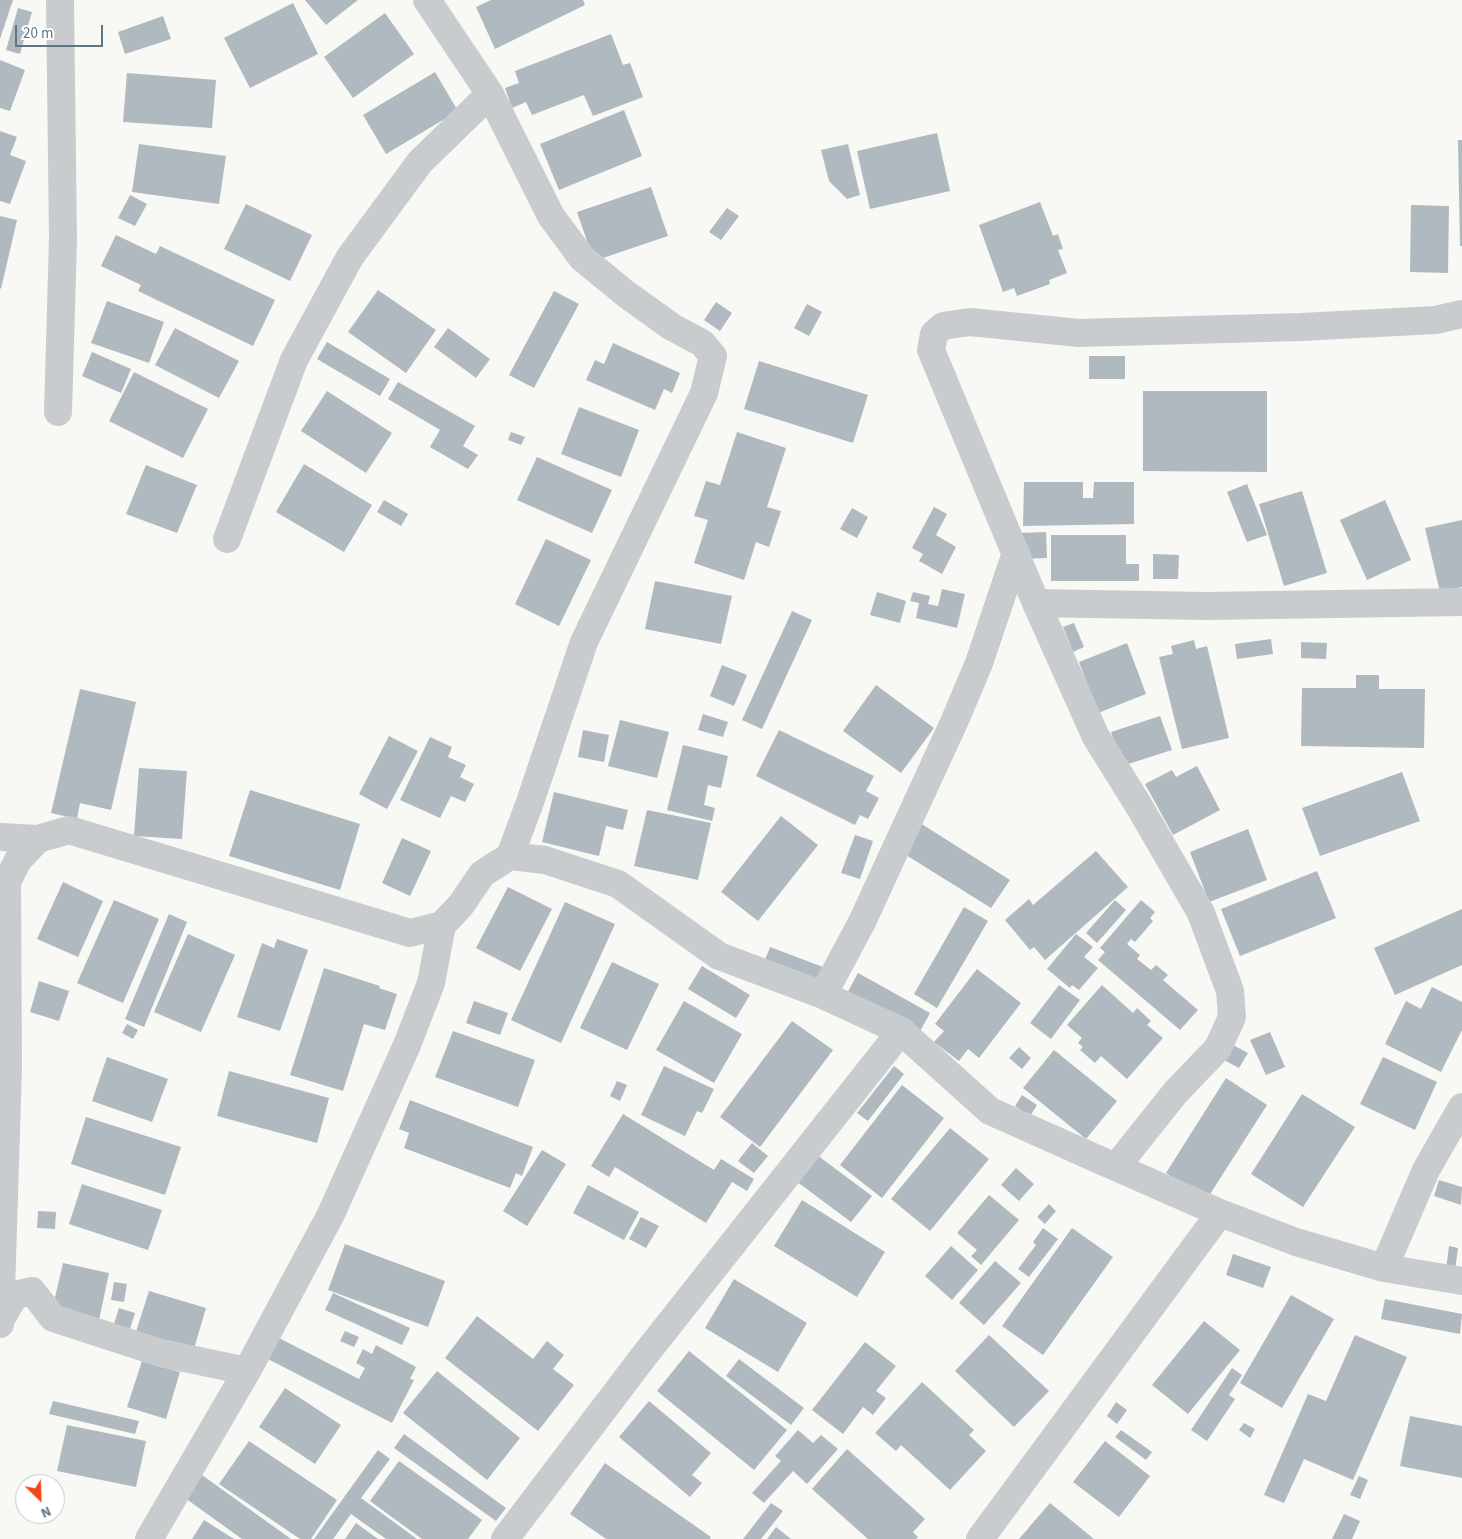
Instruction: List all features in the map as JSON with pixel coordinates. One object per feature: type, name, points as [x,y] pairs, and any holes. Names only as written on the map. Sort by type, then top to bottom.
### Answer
[{"type":"street","points":[[58,412],[63,239],[60,0]]},
{"type":"street","points":[[0,837],[38,839],[69,830],[410,933],[442,925],[461,905],[482,874],[510,856],[584,642],[704,393],[713,356],[702,343],[664,322],[582,258],[551,216],[490,94],[427,0]]},
{"type":"street","points":[[227,539],[294,360],[350,257],[420,162],[490,94]]},
{"type":"street","points":[[1116,1167],[1175,1093],[1218,1048],[1232,1017],[1230,991],[1201,913],[1139,806],[1096,737],[1036,603],[931,350],[934,334],[942,326],[970,322],[1079,333],[1301,327],[1436,320],[1462,314]]},
{"type":"street","points":[[824,995],[862,922],[955,720],[979,663],[1016,553]]},
{"type":"street","points":[[1036,603],[1206,606],[1462,602]]},
{"type":"street","points":[[0,1322],[3,1162],[8,1067],[7,882],[18,860],[38,839]]},
{"type":"street","points":[[510,856],[545,860],[618,884],[719,956],[824,995],[901,1031],[990,1111],[1220,1213],[1296,1242],[1384,1268],[1462,1280]]},
{"type":"street","points":[[149,1539],[247,1371],[331,1214],[408,1046],[431,983],[442,925]]},
{"type":"street","points":[[505,1539],[644,1356],[901,1031]]},
{"type":"street","points":[[1384,1268],[1426,1170],[1462,1107]]},
{"type":"street","points":[[980,1539],[1220,1213]]},
{"type":"street","points":[[0,1322],[15,1295],[32,1291],[52,1318],[161,1353],[247,1371]]},
{"type":"building","points":[[0,0],[13,0],[0,39]]},
{"type":"building","points":[[305,0],[358,0],[326,25]]},
{"type":"building","points":[[491,0],[583,0],[585,5],[495,49],[476,7]]},
{"type":"building","points":[[293,3],[318,54],[250,88],[224,38]]},
{"type":"building","points":[[18,8],[32,12],[20,54],[6,50]]},
{"type":"building","points":[[385,13],[414,54],[353,98],[324,57]]},
{"type":"building","points":[[163,16],[171,39],[125,54],[118,32]]},
{"type":"building","points":[[611,34],[623,65],[630,63],[643,97],[593,116],[584,95],[532,115],[526,102],[512,108],[505,88],[519,83],[515,71]]},
{"type":"building","points":[[0,60],[25,70],[10,111],[0,108]]},
{"type":"building","points":[[435,72],[458,111],[386,154],[363,115]]},
{"type":"building","points":[[127,73],[216,80],[212,128],[123,122]]},
{"type":"building","points":[[624,110],[642,156],[559,190],[540,144]]},
{"type":"building","points":[[0,131],[17,137],[10,155],[26,161],[10,204],[0,201]]},
{"type":"building","points":[[937,133],[950,191],[870,209],[857,151]]},
{"type":"building","points":[[1458,140],[1462,140],[1462,246],[1460,246]]},
{"type":"building","points":[[139,144],[226,156],[219,204],[132,192]]},
{"type":"building","points":[[848,144],[860,195],[847,199],[829,181],[821,150]]},
{"type":"building","points":[[651,187],[668,236],[594,261],[577,212]]},
{"type":"building","points":[[130,195],[147,204],[135,226],[118,218]]},
{"type":"building","points":[[1040,202],[1053,236],[1058,234],[1063,249],[1058,250],[1067,273],[1049,280],[1050,284],[1017,296],[1014,288],[1003,292],[979,225]]},
{"type":"building","points":[[246,204],[312,235],[290,281],[224,249]]},
{"type":"building","points":[[1411,205],[1449,206],[1448,273],[1410,272]]},
{"type":"building","points":[[727,208],[739,216],[721,240],[709,232]]},
{"type":"building","points":[[0,216],[17,220],[1,289],[0,288]]},
{"type":"building","points":[[116,235],[156,254],[160,246],[275,300],[253,346],[138,291],[141,285],[101,266]]},
{"type":"building","points":[[378,290],[436,330],[406,373],[348,332]]},
{"type":"building","points":[[554,291],[579,304],[534,388],[509,375]]},
{"type":"building","points":[[107,301],[164,322],[149,363],[91,343]]},
{"type":"building","points":[[716,302],[732,313],[720,331],[704,320]]},
{"type":"building","points":[[807,304],[822,312],[809,336],[794,328]]},
{"type":"building","points":[[175,328],[239,361],[219,398],[155,365]]},
{"type":"building","points":[[448,328],[490,359],[476,378],[434,347]]},
{"type":"building","points":[[327,342],[390,379],[380,396],[317,359]]},
{"type":"building","points":[[613,343],[680,373],[672,393],[664,389],[655,410],[586,380],[595,360],[604,364]]},
{"type":"building","points":[[92,352],[131,369],[121,393],[82,376]]},
{"type":"building","points":[[1089,356],[1125,356],[1125,379],[1089,379]]},
{"type":"building","points":[[759,361],[868,395],[853,443],[744,409]]},
{"type":"building","points":[[134,372],[208,409],[183,458],[109,421]]},
{"type":"building","points":[[398,382],[475,426],[463,446],[478,455],[468,469],[430,447],[440,430],[388,399]]},
{"type":"building","points":[[327,391],[392,433],[366,473],[301,431]]},
{"type":"building","points":[[1143,391],[1267,391],[1267,472],[1143,471]]},
{"type":"building","points":[[579,407],[639,430],[621,477],[561,454]]},
{"type":"building","points":[[511,432],[525,437],[521,445],[508,440]]},
{"type":"building","points":[[737,432],[786,448],[767,507],[781,511],[769,547],[756,542],[744,580],[694,563],[708,520],[694,516],[706,481],[720,485]]},
{"type":"building","points":[[537,457],[612,490],[592,533],[517,500]]},
{"type":"building","points":[[304,464],[372,505],[344,552],[276,512]]},
{"type":"building","points":[[146,465],[197,485],[177,533],[126,514]]},
{"type":"building","points":[[1024,482],[1083,482],[1083,498],[1093,498],[1094,482],[1134,482],[1134,524],[1023,526]]},
{"type":"building","points":[[1247,484],[1267,535],[1247,542],[1227,492]]},
{"type":"building","points":[[1302,491],[1327,573],[1284,586],[1259,504]]},
{"type":"building","points":[[384,500],[408,514],[401,526],[377,512]]},
{"type":"building","points":[[1385,500],[1411,560],[1367,580],[1340,520]]},
{"type":"building","points":[[934,507],[947,514],[936,535],[956,547],[942,574],[919,561],[923,554],[912,548]]},
{"type":"building","points":[[852,508],[868,517],[857,538],[840,529]]},
{"type":"building","points":[[1462,520],[1462,587],[1440,592],[1425,528]]},
{"type":"building","points":[[1046,532],[1047,558],[1021,559],[1020,533]]},
{"type":"building","points":[[1051,535],[1126,535],[1126,564],[1139,564],[1139,581],[1051,581]]},
{"type":"building","points":[[546,539],[591,560],[559,626],[515,604]]},
{"type":"building","points":[[1153,554],[1179,555],[1178,579],[1153,579]]},
{"type":"building","points":[[655,581],[732,596],[721,644],[645,629]]},
{"type":"building","points":[[942,589],[965,594],[957,628],[916,618],[919,603],[910,601],[913,592],[930,596],[928,604],[938,606]]},
{"type":"building","points":[[877,592],[906,601],[900,623],[870,615]]},
{"type":"building","points":[[792,611],[812,620],[762,729],[742,720]]},
{"type":"building","points":[[1074,623],[1084,647],[1073,652],[1063,627]]},
{"type":"building","points":[[1271,639],[1273,654],[1237,659],[1235,644]]},
{"type":"building","points":[[1194,640],[1196,649],[1207,646],[1229,738],[1182,749],[1159,657],[1173,654],[1171,646]]},
{"type":"building","points":[[1301,642],[1327,643],[1326,659],[1301,658]]},
{"type":"building","points":[[1127,643],[1146,694],[1098,713],[1079,662]]},
{"type":"building","points":[[722,665],[747,675],[734,706],[710,696]]},
{"type":"building","points":[[1356,675],[1379,675],[1379,689],[1425,689],[1424,748],[1301,746],[1302,688],[1356,688]]},
{"type":"building","points":[[876,685],[934,728],[901,773],[843,731]]},
{"type":"building","points":[[80,689],[136,702],[111,810],[80,803],[77,819],[51,813]]},
{"type":"building","points":[[703,714],[728,722],[723,737],[698,730]]},
{"type":"building","points":[[1160,716],[1172,750],[1122,766],[1111,732]]},
{"type":"building","points":[[620,720],[669,732],[657,778],[608,766]]},
{"type":"building","points":[[583,730],[609,735],[604,762],[578,757]]},
{"type":"building","points":[[779,730],[874,776],[866,791],[879,798],[868,819],[860,815],[855,825],[756,776]]},
{"type":"building","points":[[389,736],[418,751],[387,809],[359,794]]},
{"type":"building","points":[[430,737],[452,747],[448,757],[466,765],[460,777],[474,784],[465,802],[451,796],[440,818],[400,800]]},
{"type":"building","points":[[683,745],[728,756],[721,788],[708,785],[704,805],[715,808],[712,821],[667,810]]},
{"type":"building","points":[[1197,766],[1220,810],[1173,835],[1145,784],[1172,770],[1176,777]]},
{"type":"building","points":[[139,768],[187,771],[182,839],[134,836]]},
{"type":"building","points":[[1402,772],[1420,821],[1320,856],[1302,808]]},
{"type":"building","points":[[250,790],[360,824],[340,890],[229,856]]},
{"type":"building","points":[[554,792],[628,810],[623,830],[606,826],[599,856],[542,842]]},
{"type":"building","points":[[647,810],[711,823],[698,880],[634,866]]},
{"type":"building","points":[[781,816],[818,845],[758,921],[721,892]]},
{"type":"building","points":[[917,821],[1010,880],[991,908],[898,850]]},
{"type":"building","points":[[1248,829],[1267,880],[1209,902],[1190,852]]},
{"type":"building","points":[[855,835],[873,841],[860,879],[841,873]]},
{"type":"building","points":[[402,838],[431,851],[410,896],[382,883]]},
{"type":"building","points":[[1096,851],[1128,887],[1045,960],[1034,947],[1030,950],[1005,920],[1029,899],[1033,905]]},
{"type":"building","points":[[1317,871],[1336,918],[1240,956],[1221,909]]},
{"type":"building","points":[[63,882],[103,901],[78,957],[37,939]]},
{"type":"building","points":[[508,887],[552,909],[520,971],[476,948]]},
{"type":"building","points":[[114,900],[159,919],[123,1003],[77,983]]},
{"type":"building","points":[[1115,900],[1126,910],[1097,943],[1086,933]]},
{"type":"building","points":[[1141,900],[1155,912],[1150,918],[1153,921],[1135,942],[1131,939],[1127,944],[1140,955],[1137,959],[1151,970],[1156,965],[1168,975],[1163,980],[1198,1010],[1180,1030],[1098,960],[1105,952],[1100,948]]},
{"type":"building","points":[[565,902],[615,924],[561,1043],[511,1020]]},
{"type":"building","points":[[964,907],[988,921],[937,1008],[914,994]]},
{"type":"building","points":[[1462,909],[1462,965],[1395,995],[1374,948]]},
{"type":"building","points":[[169,914],[187,922],[144,1027],[125,1019]]},
{"type":"building","points":[[188,934],[235,955],[201,1032],[154,1012]]},
{"type":"building","points":[[1076,934],[1093,947],[1084,957],[1098,968],[1079,990],[1072,985],[1070,988],[1047,969]]},
{"type":"building","points":[[277,939],[308,950],[280,1031],[237,1017],[262,943],[274,948]]},
{"type":"building","points":[[770,947],[823,967],[817,985],[763,965]]},
{"type":"building","points":[[612,962],[659,984],[627,1050],[580,1028]]},
{"type":"building","points":[[702,966],[750,995],[736,1018],[688,989]]},
{"type":"building","points":[[324,968],[380,986],[379,988],[397,994],[385,1030],[364,1024],[343,1091],[290,1075]]},
{"type":"building","points":[[977,969],[1021,1003],[979,1058],[968,1049],[959,1061],[934,1042],[944,1031],[935,1024]]},
{"type":"building","points":[[858,973],[930,1013],[918,1035],[846,995]]},
{"type":"building","points":[[39,981],[69,991],[59,1021],[30,1012]]},
{"type":"building","points":[[1059,985],[1080,1000],[1051,1039],[1030,1023]]},
{"type":"building","points":[[1102,985],[1133,1013],[1137,1008],[1151,1021],[1147,1025],[1163,1038],[1127,1079],[1101,1056],[1095,1063],[1080,1050],[1083,1047],[1078,1043],[1082,1038],[1067,1025]]},
{"type":"building","points":[[1432,987],[1462,1002],[1462,1030],[1441,1072],[1385,1044],[1406,1001],[1421,1009]]},
{"type":"building","points":[[474,1001],[508,1013],[500,1035],[466,1023]]},
{"type":"building","points":[[684,1001],[742,1034],[714,1083],[656,1050]]},
{"type":"building","points":[[792,1021],[833,1050],[760,1147],[720,1117]]},
{"type":"building","points":[[127,1024],[138,1030],[133,1039],[122,1033]]},
{"type":"building","points":[[453,1031],[535,1060],[518,1107],[435,1077]]},
{"type":"building","points":[[1270,1032],[1285,1067],[1266,1075],[1250,1040]]},
{"type":"building","points":[[1233,1045],[1248,1053],[1239,1068],[1224,1060]]},
{"type":"building","points":[[1019,1047],[1031,1058],[1022,1069],[1009,1058]]},
{"type":"building","points":[[1054,1050],[1117,1101],[1086,1139],[1023,1088]]},
{"type":"building","points":[[107,1057],[168,1079],[152,1122],[92,1101]]},
{"type":"building","points":[[1383,1057],[1437,1082],[1415,1130],[1360,1104]]},
{"type":"building","points":[[664,1066],[714,1089],[702,1113],[697,1111],[685,1136],[641,1115]]},
{"type":"building","points":[[894,1066],[904,1074],[868,1121],[857,1113]]},
{"type":"building","points":[[229,1071],[329,1098],[317,1143],[217,1116]]},
{"type":"building","points":[[1226,1078],[1267,1105],[1207,1199],[1166,1173]]},
{"type":"building","points":[[617,1081],[627,1085],[620,1101],[610,1096]]},
{"type":"building","points":[[902,1085],[944,1118],[882,1198],[840,1165]]},
{"type":"building","points":[[1302,1094],[1355,1127],[1303,1207],[1251,1174]]},
{"type":"building","points":[[1022,1095],[1037,1105],[1030,1116],[1015,1106]]},
{"type":"building","points":[[410,1100],[533,1147],[522,1176],[516,1173],[510,1188],[404,1148],[409,1133],[399,1129]]},
{"type":"building","points":[[623,1114],[714,1170],[721,1159],[754,1179],[747,1191],[732,1182],[706,1223],[615,1167],[609,1177],[591,1166]]},
{"type":"building","points":[[86,1117],[181,1147],[165,1195],[71,1164]]},
{"type":"building","points":[[950,1128],[989,1159],[930,1231],[891,1199]]},
{"type":"building","points":[[752,1143],[768,1156],[754,1173],[738,1161]]},
{"type":"building","points":[[542,1150],[566,1164],[527,1226],[503,1211]]},
{"type":"building","points":[[817,1155],[872,1196],[851,1222],[796,1181]]},
{"type":"building","points":[[1016,1168],[1034,1184],[1019,1201],[1001,1185]]},
{"type":"building","points":[[1439,1180],[1462,1187],[1461,1205],[1434,1196]]},
{"type":"building","points":[[82,1184],[162,1210],[148,1250],[69,1224]]},
{"type":"building","points":[[588,1185],[639,1212],[624,1240],[573,1213]]},
{"type":"building","points":[[989,1195],[1019,1220],[981,1265],[971,1256],[977,1250],[957,1233]]},
{"type":"building","points":[[802,1200],[885,1252],[857,1297],[774,1246]]},
{"type":"building","points":[[1049,1204],[1056,1211],[1045,1224],[1037,1217]]},
{"type":"building","points":[[38,1211],[56,1212],[55,1229],[37,1228]]},
{"type":"building","points":[[641,1217],[659,1226],[646,1248],[629,1239]]},
{"type":"building","points":[[1043,1228],[1058,1239],[1029,1277],[1018,1269],[1036,1245],[1033,1242]]},
{"type":"building","points":[[1072,1228],[1113,1257],[1043,1355],[1002,1326]]},
{"type":"building","points":[[345,1244],[445,1281],[428,1327],[328,1290]]},
{"type":"building","points":[[951,1246],[978,1270],[952,1300],[925,1276]]},
{"type":"building","points":[[1449,1246],[1458,1248],[1455,1271],[1446,1269]]},
{"type":"building","points":[[1233,1254],[1271,1267],[1263,1288],[1226,1275]]},
{"type":"building","points":[[995,1261],[1021,1283],[984,1325],[959,1303]]},
{"type":"building","points":[[63,1263],[109,1273],[99,1320],[52,1310]]},
{"type":"building","points":[[734,1279],[807,1323],[778,1372],[705,1328]]},
{"type":"building","points":[[114,1282],[127,1284],[124,1302],[111,1300]]},
{"type":"building","points":[[149,1291],[206,1308],[193,1352],[135,1335]]},
{"type":"building","points":[[333,1293],[410,1328],[402,1345],[325,1310]]},
{"type":"building","points":[[1291,1295],[1334,1319],[1282,1408],[1240,1383]]},
{"type":"building","points":[[1385,1299],[1462,1314],[1460,1334],[1381,1319]]},
{"type":"building","points":[[119,1308],[135,1313],[128,1335],[112,1330]]},
{"type":"building","points":[[477,1316],[533,1359],[547,1341],[564,1355],[553,1369],[574,1385],[538,1431],[445,1358]]},
{"type":"building","points":[[1204,1321],[1240,1350],[1188,1414],[1152,1385]]},
{"type":"building","points":[[345,1331],[359,1337],[354,1347],[340,1341]]},
{"type":"building","points":[[989,1335],[1049,1391],[1014,1427],[955,1371]]},
{"type":"building","points":[[1355,1335],[1407,1357],[1353,1480],[1304,1459],[1284,1503],[1264,1495],[1308,1394],[1326,1401]]},
{"type":"building","points":[[277,1337],[359,1379],[365,1368],[356,1363],[363,1349],[372,1354],[376,1345],[416,1367],[410,1379],[414,1380],[392,1423],[266,1358]]},
{"type":"building","points":[[865,1342],[896,1366],[876,1391],[886,1398],[873,1415],[863,1407],[843,1434],[812,1410]]},
{"type":"building","points":[[689,1351],[787,1430],[754,1470],[657,1391]]},
{"type":"building","points":[[739,1359],[804,1408],[791,1425],[726,1376]]},
{"type":"building","points":[[142,1361],[180,1372],[166,1419],[127,1407]]},
{"type":"building","points":[[1232,1368],[1242,1375],[1229,1395],[1235,1399],[1207,1441],[1191,1430]]},
{"type":"building","points":[[437,1371],[520,1438],[487,1480],[403,1413]]},
{"type":"building","points":[[922,1382],[974,1430],[969,1435],[986,1451],[950,1490],[901,1445],[896,1451],[875,1433]]},
{"type":"building","points":[[285,1388],[341,1425],[315,1464],[259,1427]]},
{"type":"building","points":[[53,1401],[139,1421],[135,1434],[49,1414]]},
{"type":"building","points":[[649,1401],[711,1453],[692,1475],[702,1483],[690,1497],[619,1437]]},
{"type":"building","points":[[1116,1402],[1127,1410],[1117,1424],[1107,1416]]},
{"type":"building","points":[[1410,1416],[1462,1426],[1462,1478],[1400,1466]]},
{"type":"building","points":[[1244,1423],[1255,1429],[1250,1438],[1239,1430]]},
{"type":"building","points":[[67,1425],[146,1441],[136,1487],[57,1471]]},
{"type":"building","points":[[798,1430],[813,1443],[821,1435],[838,1449],[807,1484],[793,1471],[764,1503],[752,1493],[781,1461],[775,1456]]},
{"type":"building","points":[[1121,1430],[1152,1452],[1146,1460],[1115,1437]]},
{"type":"building","points":[[404,1434],[506,1508],[496,1521],[394,1448]]},
{"type":"building","points":[[249,1441],[337,1500],[311,1539],[300,1539],[219,1484]]},
{"type":"building","points":[[1105,1441],[1150,1476],[1119,1517],[1073,1482]]},
{"type":"building","points":[[847,1449],[925,1519],[913,1532],[918,1537],[916,1539],[868,1539],[812,1489]]},
{"type":"building","points":[[378,1450],[390,1459],[361,1498],[417,1539],[386,1539],[351,1514],[333,1539],[314,1539]]},
{"type":"building","points":[[399,1461],[482,1520],[468,1539],[422,1539],[370,1501]]},
{"type":"building","points":[[605,1463],[711,1537],[710,1539],[606,1539],[570,1514]]},
{"type":"building","points":[[202,1475],[291,1539],[242,1539],[185,1498]]},
{"type":"building","points":[[1359,1476],[1368,1480],[1360,1499],[1350,1495]]},
{"type":"building","points":[[771,1503],[783,1511],[761,1539],[743,1539]]},
{"type":"building","points":[[1050,1503],[1094,1539],[1019,1539]]},
{"type":"building","points":[[1344,1514],[1360,1521],[1352,1539],[1332,1539]]},
{"type":"building","points":[[204,1520],[234,1539],[192,1539]]},
{"type":"building","points":[[356,1523],[378,1539],[345,1539]]},
{"type":"building","points":[[776,1527],[791,1539],[767,1539]]}]
